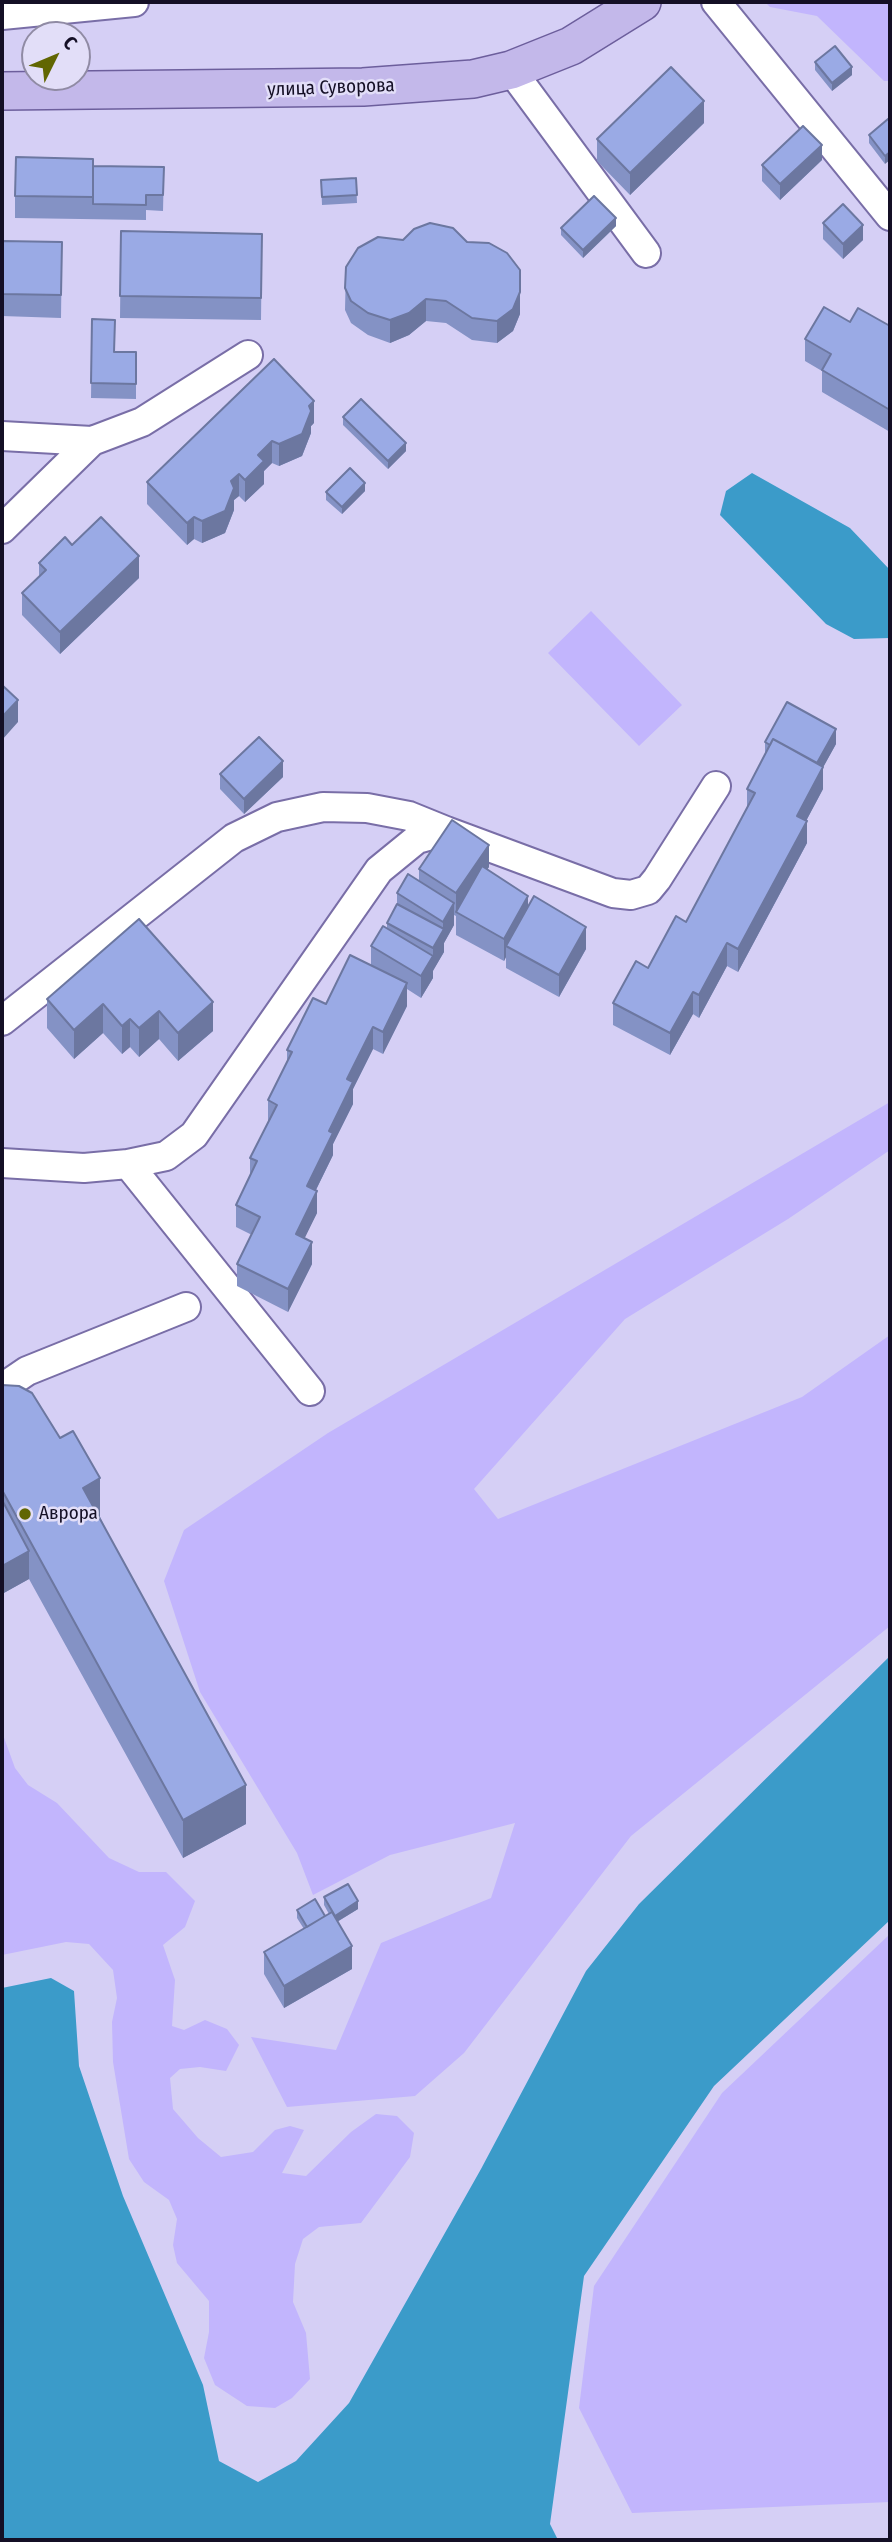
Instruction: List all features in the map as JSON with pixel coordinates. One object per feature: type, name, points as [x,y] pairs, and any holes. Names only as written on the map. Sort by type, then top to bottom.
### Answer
[{"type":"main road","points":[[571,46],[587,25],[593,2]]},
{"type":"main road","name":"улица Суворова","points":[[2,91],[363,87],[473,79],[511,70],[571,46],[642,2]]},
{"type":"street","points":[[2,15],[134,2]]},
{"type":"street","points":[[716,2],[890,216]]},
{"type":"street","points":[[511,70],[646,253]]},
{"type":"street","points":[[2,529],[92,441],[142,422],[248,355]]},
{"type":"street","points":[[2,436],[92,441]]},
{"type":"street","points":[[2,1021],[234,838],[277,817],[324,807],[367,808],[410,816],[613,893],[631,895],[648,890],[657,879],[716,786]]},
{"type":"street","points":[[2,1163],[84,1168],[128,1164],[166,1156],[194,1135],[379,870],[416,839],[446,831]]},
{"type":"street","points":[[128,1164],[310,1391]]},
{"type":"street","points":[[2,1388],[27,1371],[186,1307]]},
{"type":"shaded area","points":[[765,2],[890,2],[890,81],[884,81],[817,16],[770,7]]},
{"type":"shaded area","points":[[591,611],[682,705],[639,746],[548,653]]},
{"type":"shaded area","points":[[890,1102],[890,1150],[788,1219],[625,1319],[474,1489],[498,1519],[802,1397],[890,1335],[890,1626],[631,1836],[464,2053],[415,2096],[287,2107],[251,2037],[336,2050],[381,1943],[491,1898],[515,1823],[390,1855],[313,1895],[297,1853],[200,1692],[164,1581],[184,1530],[328,1433]]},
{"type":"shaded area","points":[[2,1732],[15,1768],[28,1785],[57,1803],[109,1858],[139,1872],[166,1872],[195,1901],[185,1927],[163,1945],[175,1980],[172,2026],[184,2030],[205,2020],[227,2029],[239,2045],[226,2071],[200,2067],[180,2069],[170,2078],[173,2109],[198,2138],[221,2157],[253,2152],[275,2130],[290,2126],[304,2130],[282,2173],[306,2176],[351,2132],[376,2114],[397,2116],[414,2133],[410,2157],[361,2223],[319,2227],[303,2239],[295,2264],[293,2302],[306,2333],[310,2379],[292,2398],[275,2408],[247,2406],[215,2385],[204,2358],[209,2332],[209,2301],[177,2263],[173,2245],[177,2219],[169,2200],[144,2182],[129,2159],[113,2062],[112,2022],[117,1998],[113,1970],[89,1944],[66,1942],[2,1955]]},
{"type":"shaded area","points":[[890,1934],[890,2502],[632,2513],[579,2408],[594,2286],[722,2093]]},
{"type":"water","points":[[752,473],[850,528],[890,570],[890,638],[854,639],[826,624],[720,515],[726,491]]},
{"type":"water","points":[[890,1656],[890,1920],[714,2086],[584,2276],[550,2524],[558,2540],[2,2540],[2,1988],[51,1978],[74,1991],[79,2066],[123,2196],[203,2385],[219,2461],[258,2482],[296,2461],[349,2403],[481,2169],[586,1971],[639,1904]]},
{"type":"building","points":[[835,46],[852,67],[832,83],[815,62]]},
{"type":"building","points":[[671,67],[704,101],[630,173],[597,139]]},
{"type":"building","points":[[888,119],[890,152],[885,156],[869,135]]},
{"type":"building","points":[[803,126],[822,145],[780,184],[762,165]]},
{"type":"building","points":[[16,157],[93,159],[93,197],[15,196]]},
{"type":"building","points":[[93,166],[164,167],[163,195],[146,195],[146,205],[93,204]]},
{"type":"building","points":[[356,178],[357,195],[322,197],[321,180]]},
{"type":"building","points":[[594,196],[616,218],[583,250],[561,228]]},
{"type":"building","points":[[843,204],[863,225],[843,244],[823,223]]},
{"type":"building","points":[[430,223],[453,228],[467,242],[489,243],[507,253],[520,270],[520,292],[513,309],[497,321],[472,318],[446,301],[426,299],[409,313],[390,320],[368,313],[351,301],[345,288],[346,267],[358,248],[378,237],[403,240],[414,229]]},
{"type":"building","points":[[121,231],[262,234],[261,298],[120,296]]},
{"type":"building","points":[[2,241],[62,242],[61,295],[2,294]]},
{"type":"building","points":[[824,307],[850,322],[858,308],[890,326],[890,410],[822,370],[831,354],[805,339]]},
{"type":"building","points":[[92,319],[115,320],[114,352],[136,352],[136,384],[91,383]]},
{"type":"building","points":[[274,359],[314,401],[309,406],[311,411],[302,434],[279,444],[272,441],[258,455],[264,461],[245,480],[239,474],[231,481],[234,488],[225,511],[202,521],[194,517],[187,523],[147,482]]},
{"type":"building","points":[[361,399],[406,443],[388,461],[343,417]]},
{"type":"building","points":[[350,468],[365,483],[342,507],[326,492]]},
{"type":"building","points":[[101,517],[139,556],[60,632],[22,593],[46,570],[39,563],[65,537],[72,545]]},
{"type":"building","points":[[2,685],[18,700],[2,717]]},
{"type":"building","points":[[787,702],[836,729],[817,763],[773,739],[770,745],[765,742]]},
{"type":"building","points":[[259,737],[283,761],[244,799],[220,774]]},
{"type":"building","points":[[773,739],[823,767],[797,816],[807,821],[738,949],[727,943],[699,995],[693,992],[670,1033],[613,1003],[636,961],[648,968],[676,916],[686,922],[755,793],[747,789]]},
{"type":"building","points":[[452,820],[489,845],[456,893],[419,869]]},
{"type":"building","points":[[482,866],[528,896],[504,939],[456,912]]},
{"type":"building","points":[[408,874],[454,903],[443,922],[397,893]]},
{"type":"building","points":[[534,896],[586,927],[559,975],[506,946]]},
{"type":"building","points":[[397,904],[444,929],[433,948],[387,923]]},
{"type":"building","points":[[139,919],[213,1002],[178,1033],[159,1011],[139,1028],[130,1019],[122,1026],[103,1004],[74,1030],[47,999]]},
{"type":"building","points":[[383,926],[433,956],[421,976],[371,946]]},
{"type":"building","points":[[350,955],[407,983],[383,1032],[373,1027],[347,1079],[353,1082],[329,1131],[333,1133],[307,1186],[317,1191],[296,1234],[312,1242],[288,1289],[237,1264],[260,1217],[236,1205],[257,1161],[250,1158],[277,1105],[268,1100],[292,1052],[287,1050],[313,998],[326,1004]]},
{"type":"building","points":[[2,1385],[19,1386],[32,1393],[60,1438],[73,1431],[100,1478],[83,1488],[246,1785],[183,1820],[2,1490]]},
{"type":"building","points":[[2,1500],[29,1551],[2,1566]]},
{"type":"building","points":[[348,1884],[358,1901],[335,1916],[324,1897]]},
{"type":"building","points":[[315,1899],[325,1916],[307,1927],[297,1910]]},
{"type":"building","points":[[332,1912],[352,1946],[284,1986],[264,1952]]},
{"type":"place","name":"Аврора","points":[[25,1514]]}]
